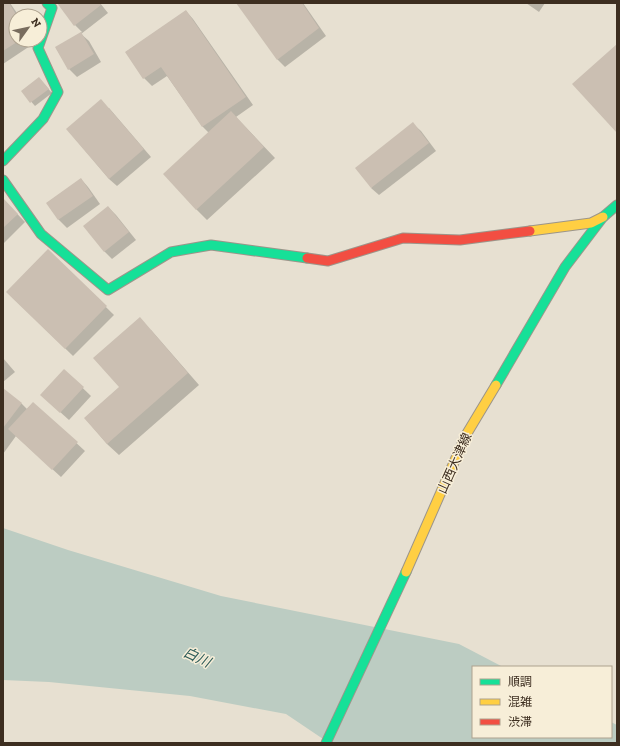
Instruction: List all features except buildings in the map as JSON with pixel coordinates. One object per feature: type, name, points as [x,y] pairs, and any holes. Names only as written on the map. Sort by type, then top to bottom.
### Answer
[{"type":"street","points":[[3,161],[43,119],[58,92],[38,48],[52,8],[47,3]]},
{"type":"street","points":[[3,180],[41,234],[108,290],[171,252],[211,245],[328,261],[403,238],[460,240],[591,224],[603,217]]},
{"type":"street","name":"山西大津線","points":[[326,743],[403,579],[466,435],[566,268],[603,217],[617,205]]},
{"type":"water","name":"白川","points":[[3,528],[68,550],[221,596],[459,644],[501,666],[472,666],[472,738],[612,738],[612,722],[617,725],[617,743],[329,743],[286,714],[190,696],[49,682],[3,680]]},
{"type":"traffic: fast","points":[[3,161],[43,119],[58,92],[38,48],[52,8],[47,3]]},
{"type":"traffic: fast","points":[[3,180],[41,234],[108,290],[171,252],[211,245],[307,258]]},
{"type":"traffic: fast","points":[[496,385],[565,267],[603,217],[617,205]]},
{"type":"traffic: fast","points":[[326,743],[406,572]]},
{"type":"traffic: slow","points":[[530,231],[591,223],[603,217]]},
{"type":"traffic: slow","points":[[406,572],[466,435],[496,385]]},
{"type":"traffic: jam","points":[[307,258],[328,261],[403,238],[460,240],[530,231]]}]
